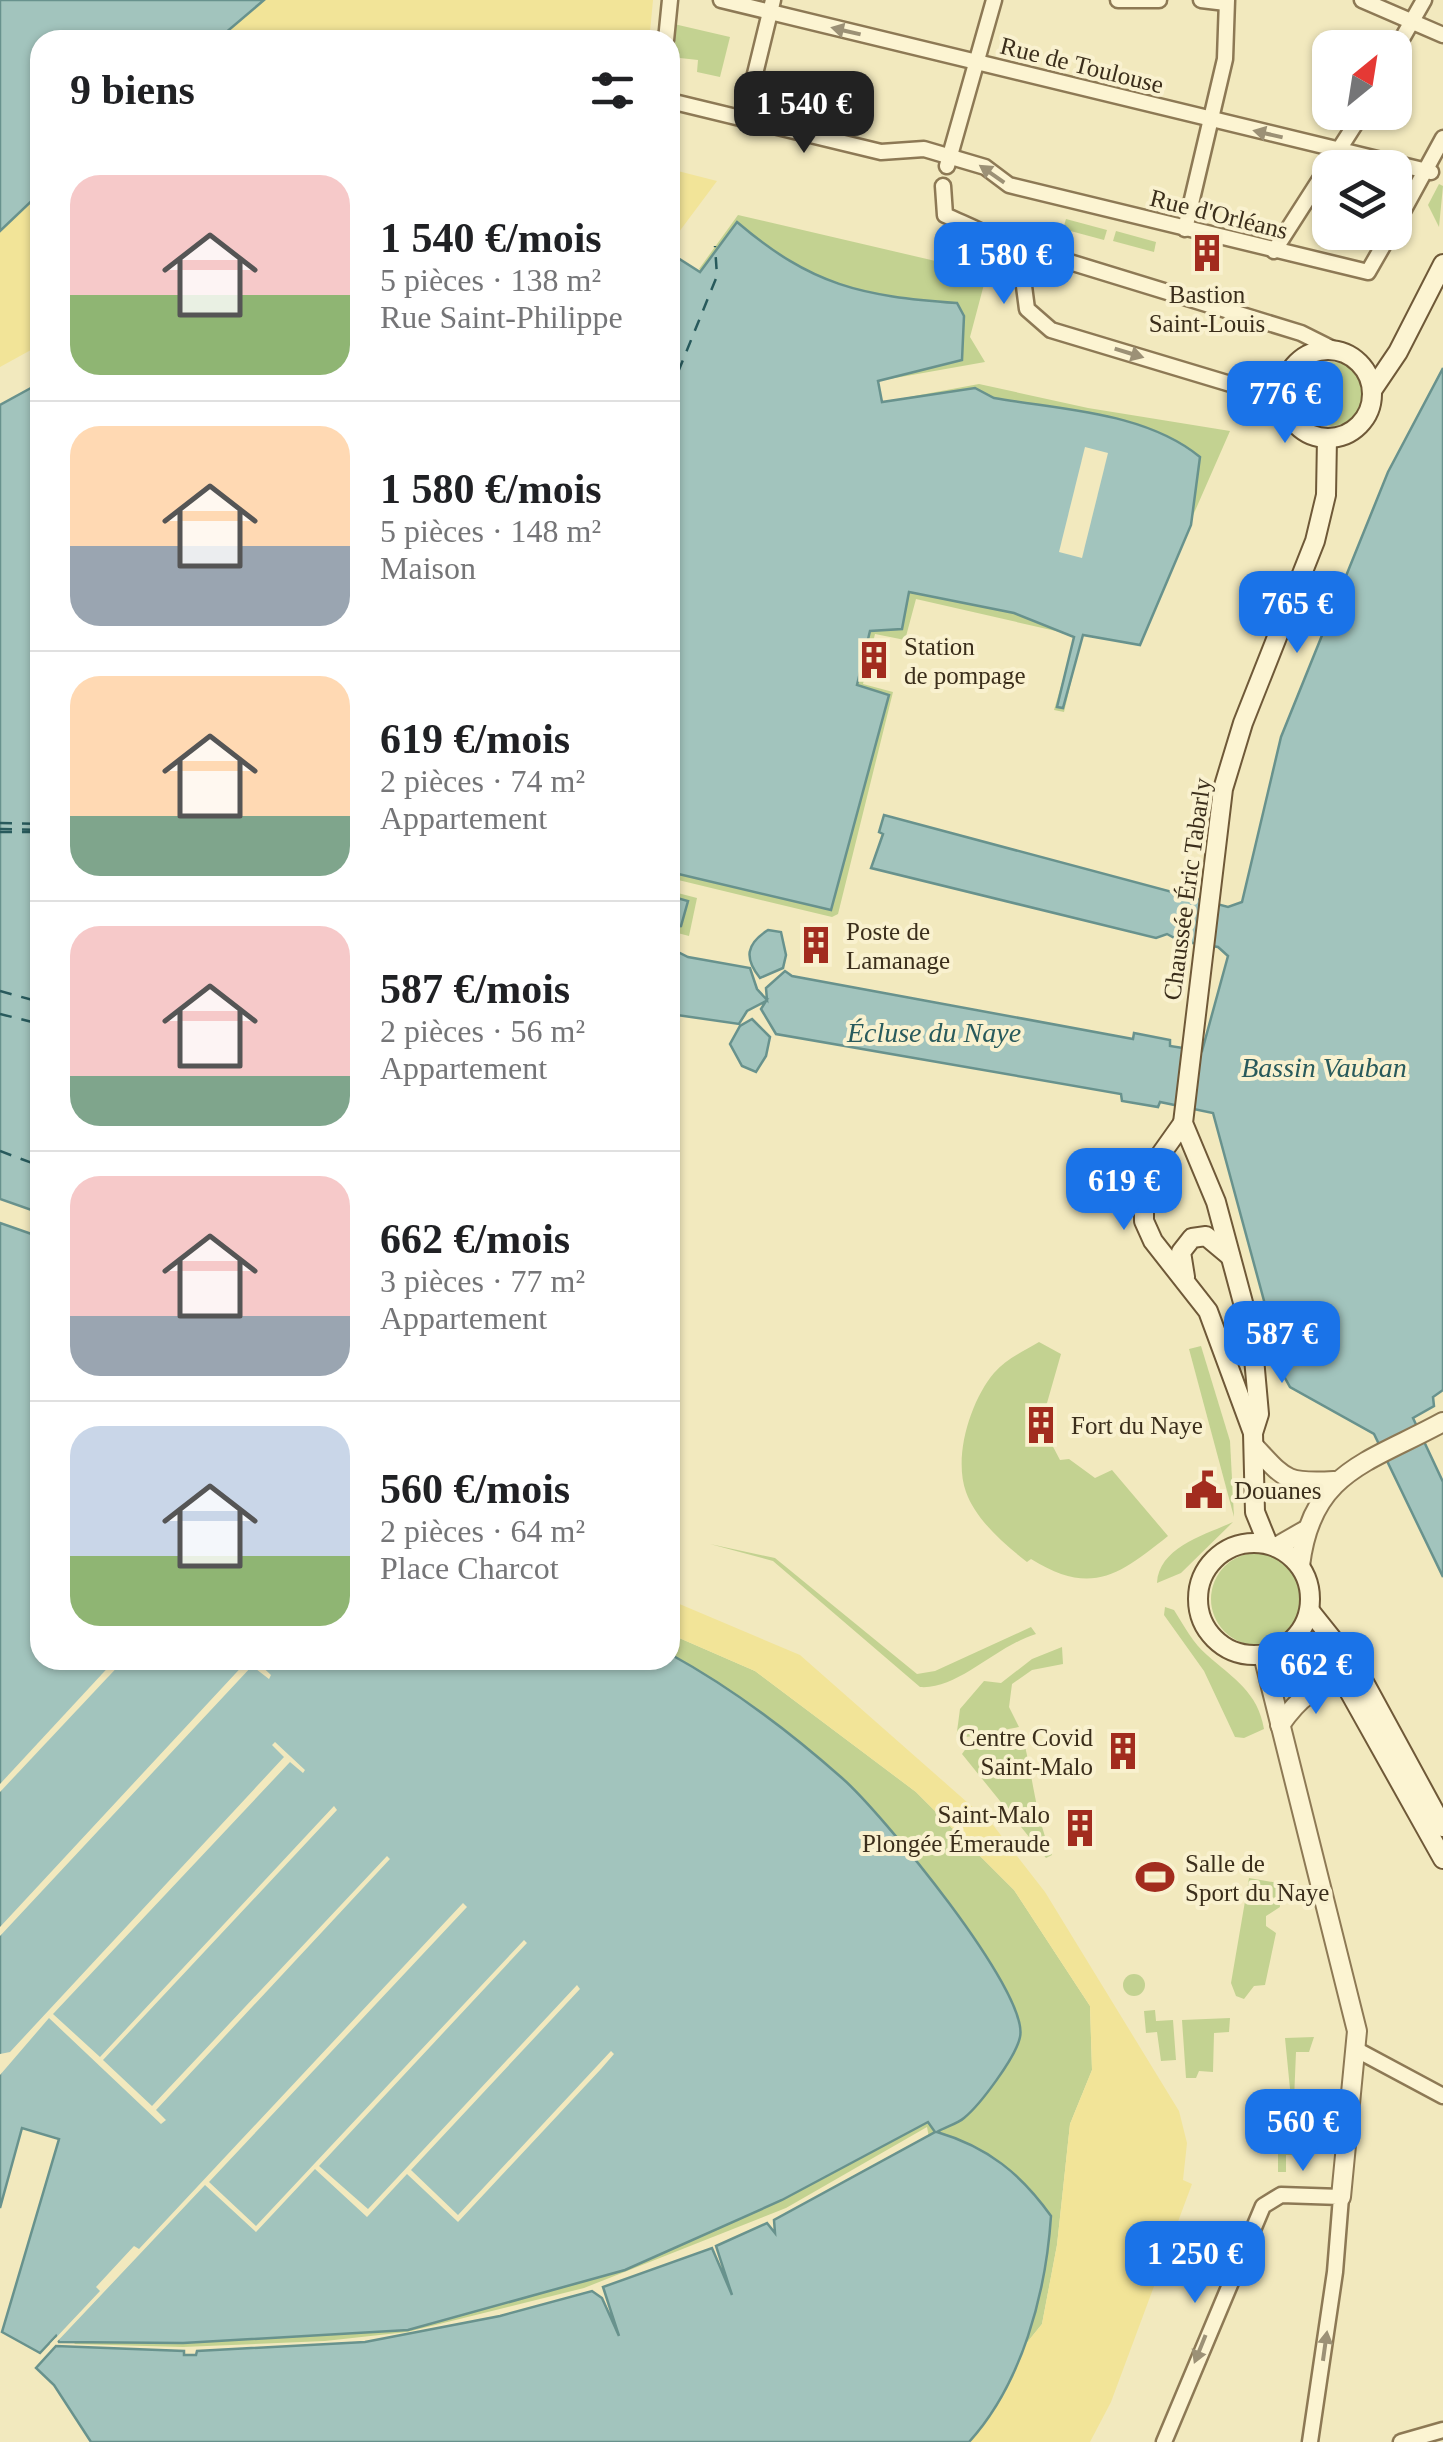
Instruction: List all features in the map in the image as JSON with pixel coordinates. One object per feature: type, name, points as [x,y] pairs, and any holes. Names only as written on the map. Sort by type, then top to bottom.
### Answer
[{"type":"main road","points":[[1392,360],[1358,361],[1333,350],[1313,352],[1296,363],[1286,380],[1285,404],[1301,428],[1327,438],[1342,436],[1361,424],[1372,404],[1373,389],[1392,360],[1443,264]]},
{"type":"main road","points":[[1358,361],[1373,389]]},
{"type":"main road","name":"Chaussée Éric Tabarly","points":[[1254,1439],[1221,1337],[1186,1281],[1154,1242],[1144,1221],[1144,1178],[1182,1123],[1208,892],[1232,758],[1315,541],[1326,495],[1327,438]]},
{"type":"main road","name":"Chaussée Éric Tabarly","points":[[1182,1123],[1216,1202],[1258,1367],[1255,1512],[1272,1546]]},
{"type":"main road","points":[[1186,1281],[1181,1257],[1192,1238],[1214,1240],[1231,1256]]},
{"type":"main road","points":[[1254,1439],[1283,1477],[1309,1484],[1339,1478],[1443,1422]]},
{"type":"main road","points":[[1300,1566],[1304,1531],[1339,1478]]},
{"type":"main road","name":"Chaussée Éric Tabarly","points":[[1238,1544],[1255,1512]]},
{"type":"main road","points":[[1272,1546],[1300,1566],[1310,1588],[1310,1612],[1287,1645],[1264,1654],[1230,1650],[1216,1640],[1199,1612],[1198,1594],[1210,1563],[1238,1544],[1272,1546],[1304,1531]]},
{"type":"main road","points":[[1310,1612],[1358,1671],[1443,1827]]},
{"type":"main road","points":[[1287,1645],[1320,1654],[1335,1666],[1443,1859]]},
{"type":"main road","points":[[1264,1654],[1357,2031],[1340,2198]]},
{"type":"main road","points":[[1280,1725],[1310,1693],[1336,1684],[1348,1688]]},
{"type":"street","points":[[667,30],[670,0]]},
{"type":"street","name":"Rue de Toulouse","points":[[721,0],[772,7],[1212,121],[1340,150]]},
{"type":"street","points":[[948,160],[994,0]]},
{"type":"street","points":[[1118,0],[1154,2]]},
{"type":"street","points":[[1185,229],[1226,59],[1227,2],[1201,0]]},
{"type":"street","points":[[1362,0],[1443,35]]},
{"type":"street","points":[[1405,30],[1424,0]]},
{"type":"street","points":[[744,120],[772,7]]},
{"type":"street","name":"Rue d'Orléans","points":[[680,103],[881,152],[924,149],[948,160],[985,166],[1009,185],[1368,272],[1381,250]]},
{"type":"street","points":[[1340,150],[1352,130]]},
{"type":"street","points":[[1412,199],[1443,138]]},
{"type":"street","name":"Rue de Toulouse","points":[[1412,168],[1429,172]]},
{"type":"street","points":[[943,186],[945,214],[1014,252],[1022,271],[1027,309],[1051,330],[1267,394],[1285,404]]},
{"type":"street","points":[[1274,251],[1312,193]]},
{"type":"street","points":[[1022,271],[1035,258],[1050,256],[1302,333],[1333,350]]},
{"type":"street","points":[[1357,2050],[1443,2096]]},
{"type":"street","points":[[1164,2442],[1210,2325],[1270,2197],[1340,2198],[1336,2272],[1310,2442]]},
{"type":"street","points":[[1401,2442],[1443,2430]]},
{"type":"green space","points":[[674,24],[730,37],[720,77],[697,72],[698,60],[680,58],[680,30],[673,30]]},
{"type":"green space","points":[[1439,184],[1443,186],[1439,227],[1428,205]]},
{"type":"green space","points":[[738,215],[987,273],[970,337],[985,362],[878,381],[882,402],[979,384],[1088,408],[1230,431],[1138,641],[1083,632],[1064,712],[1054,710],[1075,638],[1069,634],[916,599],[905,640],[875,634],[863,684],[893,692],[838,914],[832,917],[680,880],[680,802],[872,407],[699,269]]},
{"type":"green space","points":[[1066,219],[1107,230],[1104,240],[1063,229]]},
{"type":"green space","points":[[1116,231],[1156,242],[1154,252],[1113,241]]},
{"type":"green space","points":[[1332,362],[1355,371],[1364,394],[1355,417],[1332,426],[1309,417],[1300,394],[1309,371]]},
{"type":"green space","points":[[680,894],[697,898],[689,936],[680,934]]},
{"type":"green space","points":[[1039,1342],[1061,1354],[1047,1403],[1038,1415],[1040,1438],[1049,1439],[1060,1460],[1069,1459],[1095,1478],[1112,1470],[1168,1536],[1134,1562],[1103,1576],[1071,1577],[1031,1559],[1027,1562],[984,1522],[966,1492],[963,1446],[978,1398],[999,1368]]},
{"type":"green space","points":[[1201,1346],[1230,1441],[1234,1517],[1189,1349]]},
{"type":"green space","points":[[1233,1522],[1181,1573],[1157,1583],[1166,1560],[1175,1551]]},
{"type":"green space","points":[[710,1544],[775,1558],[917,1674],[935,1671],[1031,1627],[1036,1634],[949,1682],[920,1687],[773,1561]]},
{"type":"green space","points":[[1257,1553],[1275,1556],[1290,1566],[1300,1581],[1300,1617],[1290,1632],[1275,1642],[1257,1645],[1239,1642],[1224,1632],[1214,1617],[1211,1599],[1214,1581],[1224,1566],[1239,1556]]},
{"type":"green space","points":[[1165,1607],[1174,1610],[1197,1645],[1250,1695],[1264,1729],[1244,1738],[1235,1737],[1204,1671],[1164,1615]]},
{"type":"green space","points":[[680,1638],[755,1671],[916,1792],[1014,1890],[1090,2006],[1092,2070],[1070,2124],[1057,2245],[1042,2324],[979,2402],[927,2127],[786,2208],[584,2288],[407,2332],[325,2341],[183,2347],[74,2344],[118,2304],[661,1670],[680,1670]]},
{"type":"green space","points":[[1062,1647],[1063,1664],[1032,1670],[1012,1684],[1009,1707],[1019,1727],[956,1739],[960,1709],[984,1681],[1001,1683],[1032,1659]]},
{"type":"green space","points":[[1291,1658],[1308,1660],[1330,1677],[1306,1681],[1280,1697],[1281,1667]]},
{"type":"green space","points":[[1022,1734],[1052,1855],[1046,1858],[962,1754],[967,1747]]},
{"type":"green space","points":[[1249,1878],[1278,1883],[1280,1907],[1266,1916],[1266,1926],[1276,1933],[1265,1985],[1254,1986],[1244,1999],[1236,1996],[1231,1983]]},
{"type":"green space","points":[[1134,1974],[1142,1977],[1142,1993],[1134,1996],[1126,1993],[1123,1985],[1126,1977]]},
{"type":"green space","points":[[1155,2010],[1156,2021],[1173,2020],[1176,2060],[1161,2061],[1157,2032],[1146,2033],[1144,2011]]},
{"type":"green space","points":[[1230,2018],[1229,2032],[1214,2033],[1213,2072],[1199,2071],[1196,2078],[1186,2078],[1182,2020]]},
{"type":"green space","points":[[1314,2037],[1309,2052],[1296,2052],[1294,2100],[1291,2099],[1285,2038]]},
{"type":"green space","points":[[1287,2118],[1294,2118],[1293,2155],[1286,2155],[1286,2172],[1278,2172],[1278,2129]]},
{"type":"sand","points":[[0,0],[653,0],[650,30],[30,30],[30,350],[0,367]]},
{"type":"sand","points":[[680,172],[717,181],[680,231]]},
{"type":"sand","points":[[680,1604],[800,1655],[993,1825],[1045,1892],[1179,2111],[1187,2143],[1183,2180],[1192,2184],[1111,2402],[1090,2442],[935,2442],[979,2402],[1042,2324],[1057,2245],[1070,2124],[1092,2070],[1090,2006],[1014,1890],[916,1792],[755,1671],[680,1638]]},
{"type":"water","points":[[0,0],[264,0],[229,30],[30,30],[30,202],[0,231]]},
{"type":"water","points":[[737,222],[790,261],[839,284],[893,296],[957,303],[964,316],[962,360],[878,381],[882,402],[975,388],[994,398],[1129,422],[1154,430],[1200,457],[1191,525],[1140,645],[1083,635],[1063,708],[1057,707],[1074,637],[1014,613],[909,592],[902,629],[870,631],[857,685],[889,695],[831,910],[680,874],[680,259],[700,272]]},
{"type":"water","name":"Bassin Vauban","points":[[1443,368],[1443,1390],[1433,1397],[1434,1406],[1413,1418],[1443,1482],[1443,1577],[1374,1434],[1290,1387],[1285,1378],[1213,1113],[1160,1102],[1158,1107],[1122,1101],[1121,1094],[776,1034],[761,1009],[766,1001],[747,1011],[739,1024],[680,1015],[680,953],[750,968],[757,989],[767,1000],[766,988],[785,971],[792,976],[1133,1039],[1134,1033],[1170,1040],[1170,1046],[1202,1051],[1228,956],[1218,947],[1180,941],[1167,934],[1156,938],[871,868],[883,834],[879,832],[884,815],[1228,907],[1242,902],[1281,737],[1388,472]]},
{"type":"water","points":[[30,388],[30,1210],[0,1199],[0,405]]},
{"type":"water","points":[[680,899],[688,901],[680,926]]},
{"type":"water","points":[[768,930],[781,932],[786,955],[783,968],[760,978],[751,964],[750,952],[755,941]]},
{"type":"water","points":[[752,1019],[770,1037],[766,1056],[756,1072],[742,1066],[730,1044],[740,1026]]},
{"type":"water","points":[[0,1223],[30,1234],[30,1670],[680,1670],[680,1660],[781,1727],[842,1778],[918,1863],[978,1944],[1017,2014],[1020,2037],[1005,2068],[979,2103],[961,2120],[937,2132],[1002,2164],[1028,2187],[1051,2216],[1044,2276],[1028,2336],[1003,2393],[969,2442],[91,2442],[54,2385],[36,2368],[56,2346],[184,2351],[184,2355],[196,2355],[197,2351],[365,2342],[500,2316],[592,2291],[602,2298],[619,2336],[603,2287],[712,2248],[732,2295],[716,2246],[767,2223],[775,2233],[774,2220],[935,2132],[928,2122],[782,2200],[625,2270],[408,2330],[183,2343],[59,2342],[56,2336],[40,2353],[2,2332],[59,2139],[22,2128],[0,2208]]},
{"type":"pier","points":[[1085,447],[1108,453],[1082,558],[1059,552]]},
{"type":"pier","points":[[106,1670],[115,1670],[0,1792],[0,1784]]},
{"type":"pier","points":[[239,1670],[248,1670],[0,1936],[0,1927]]},
{"type":"pier","points":[[275,1742],[305,1770],[303,1773],[290,1762],[53,2014],[100,2057],[334,1806],[337,1810],[103,2060],[152,2106],[387,1856],[390,1859],[156,2110],[166,2120],[161,2124],[49,2018],[0,2075],[0,2054],[10,2052],[284,1757],[272,1745]]},
{"type":"pier","points":[[463,1903],[467,1907],[209,2182],[256,2226],[524,1940],[527,1943],[319,2166],[368,2209],[577,1985],[580,1989],[411,2170],[458,2215],[611,2051],[614,2054],[601,2069],[458,2222],[407,2174],[367,2217],[315,2169],[256,2232],[205,2185],[52,2347],[50,2344],[100,2291],[96,2287],[134,2246],[139,2249]]},
{"type":"ferry route","points":[[680,367],[717,276],[715,246]]},
{"type":"ferry route","points":[[0,823],[30,824]]},
{"type":"ferry route","points":[[0,829],[30,830]]},
{"type":"ferry route","points":[[0,832],[30,832]]},
{"type":"ferry route","points":[[0,991],[30,999]]},
{"type":"ferry route","points":[[0,1014],[30,1022]]},
{"type":"ferry route","points":[[0,1151],[30,1162]]},
{"type":"place","name":"Bastion Saint-Louis","points":[[1207,253]]},
{"type":"place","name":"Station de pompage","points":[[874,660]]},
{"type":"place","name":"Poste de Lamanage","points":[[816,945]]},
{"type":"place","name":"Fort du Naye","points":[[1041,1425]]},
{"type":"place","name":"Douanes","points":[[1204,1490]]},
{"type":"place","name":"Centre Covid Saint-Malo","points":[[1123,1751]]},
{"type":"place","name":"Saint-Malo Plongée Émeraude","points":[[1080,1828]]},
{"type":"place","name":"Salle de Sport du Naye","points":[[1155,1877]]},
{"type":"water label","name":"Écluse du Naye","points":[[934,1032]]}]
